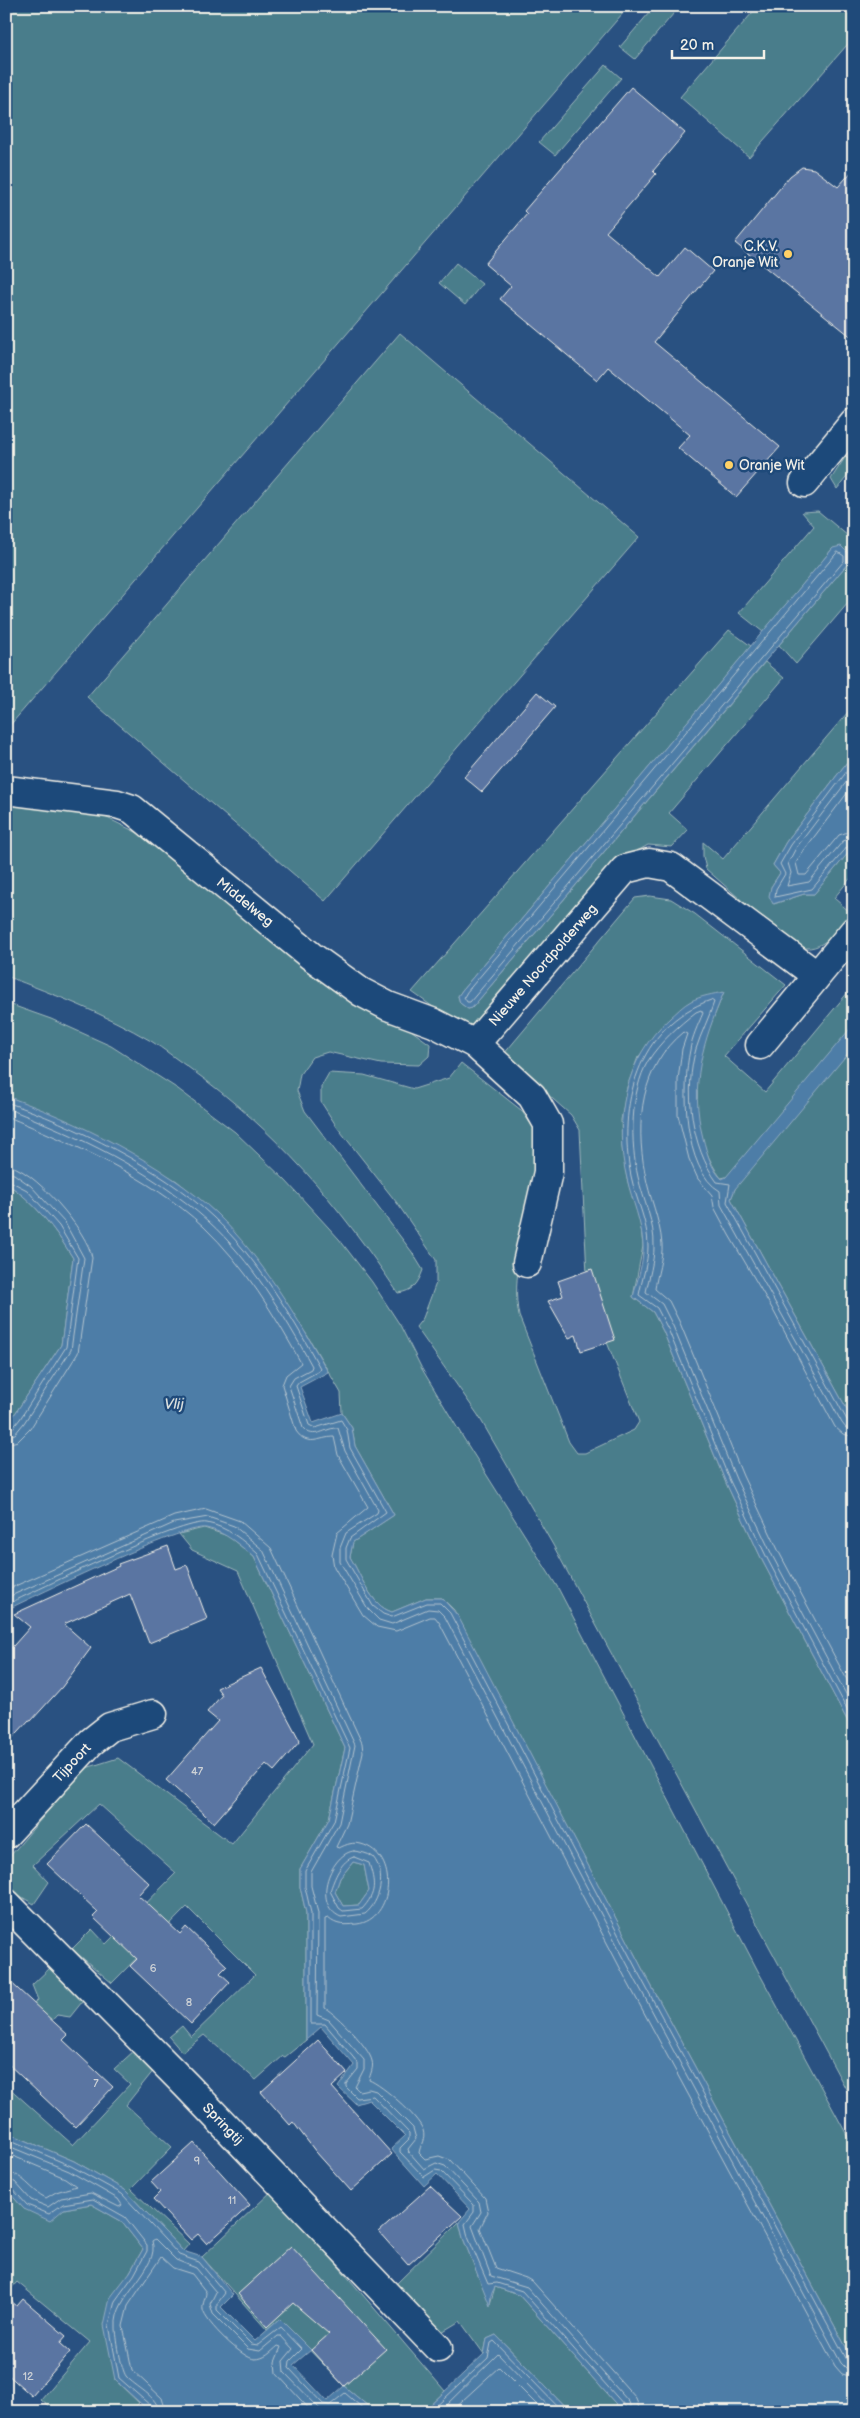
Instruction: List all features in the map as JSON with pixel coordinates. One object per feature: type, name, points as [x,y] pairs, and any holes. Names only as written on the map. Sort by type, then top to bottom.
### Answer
[{"type":"street","points":[[804,483],[854,422]]},
{"type":"street","name":"Middelweg","points":[[6,790],[117,804],[132,809],[311,956],[361,992],[388,1006],[434,1023],[475,1044]]},
{"type":"street","name":"Nieuwe Noordpolderweg","points":[[475,1044],[625,870],[649,862],[671,867],[816,975]]},
{"type":"street","points":[[760,1045],[854,931]]},
{"type":"street","points":[[475,1044],[532,1096],[548,1124],[548,1172],[527,1263]]},
{"type":"street","name":"Tijpoort","points":[[6,1834],[91,1742],[110,1727],[153,1714]]},
{"type":"street","name":"Springtij","points":[[6,1903],[186,2085],[438,2348]]},
{"type":"green space","points":[[6,6],[629,6],[6,730]]},
{"type":"green space","points":[[655,6],[680,6],[635,59],[620,47]]},
{"type":"green space","points":[[758,6],[854,6],[854,37],[749,157],[680,97]]},
{"type":"green space","points":[[606,65],[621,78],[555,155],[539,142]]},
{"type":"green space","points":[[456,263],[482,284],[465,305],[439,283]]},
{"type":"green space","points":[[400,333],[639,537],[325,901],[87,697]]},
{"type":"green space","points":[[846,456],[854,463],[854,476],[850,473],[837,489],[831,479]]},
{"type":"green space","points":[[818,511],[854,541],[854,596],[796,664],[779,645],[849,562],[833,548],[763,632],[739,613],[814,526],[802,512]]},
{"type":"green space","points":[[729,630],[751,646],[463,989],[458,996],[460,1003],[468,1009],[472,1008],[765,662],[784,678],[669,813],[688,830],[672,847],[648,845],[616,863],[481,1020],[469,1026],[457,1024],[412,992]]},
{"type":"green space","points":[[854,705],[854,753],[786,842],[773,865],[780,873],[771,887],[774,904],[804,894],[814,894],[854,846],[854,874],[834,898],[851,913],[826,941],[818,946],[801,948],[791,944],[706,869],[703,856],[703,842],[723,859]]},
{"type":"green space","points":[[6,796],[105,817],[138,833],[359,1002],[408,1028],[430,1044],[429,1056],[419,1065],[381,1064],[328,1052],[312,1057],[300,1074],[297,1091],[305,1111],[412,1252],[423,1270],[411,1289],[398,1293],[352,1228],[304,1170],[250,1117],[188,1067],[151,1041],[116,1022],[6,976]]},
{"type":"green space","points":[[650,896],[671,899],[695,914],[786,985],[724,1056],[765,1092],[854,985],[854,1422],[731,1199],[735,1189],[726,1177],[721,1178],[712,1165],[701,1134],[695,1099],[697,1066],[703,1043],[723,993],[690,1002],[638,1057],[627,1087],[621,1120],[622,1147],[627,1179],[640,1220],[643,1246],[633,1297],[653,1312],[663,1331],[726,1483],[763,1562],[854,1733],[854,2104],[553,1545],[478,1415],[416,1327],[423,1318],[436,1283],[436,1260],[397,1203],[337,1127],[321,1102],[321,1087],[329,1073],[364,1075],[414,1089],[449,1078],[461,1063],[521,1110],[538,1134],[533,1191],[518,1272],[517,1302],[519,1316],[569,1442],[577,1453],[585,1453],[634,1430],[639,1422],[588,1295],[580,1130],[571,1115],[503,1055],[635,898]]},
{"type":"green space","points":[[6,1003],[51,1019],[111,1046],[178,1089],[235,1132],[286,1181],[339,1239],[372,1282],[400,1325],[422,1369],[464,1439],[558,1588],[757,1969],[854,2148],[854,2362],[645,1974],[454,1610],[442,1598],[426,1598],[392,1612],[385,1609],[372,1597],[350,1557],[353,1542],[394,1515],[355,1446],[352,1428],[342,1413],[341,1393],[307,1335],[217,1214],[177,1181],[69,1122],[6,1096]]},
{"type":"green space","points":[[6,1183],[44,1217],[73,1258],[61,1345],[6,1427]]},
{"type":"green space","points":[[204,1528],[228,1536],[254,1557],[345,1748],[329,1819],[300,1869],[300,1887],[306,1913],[306,2040],[285,2057],[283,2056],[256,2080],[204,2035],[182,2052],[169,2037],[182,2026],[191,2037],[255,1975],[187,1907],[112,1983],[72,1949],[92,1929],[106,1944],[176,1873],[99,1804],[33,1865],[49,1882],[34,1904],[11,1888],[6,1870],[6,1861],[83,1769],[118,1758],[232,1844],[313,1744],[238,1571],[192,1550],[179,1534]]},
{"type":"green space","points":[[353,1862],[364,1865],[369,1891],[359,1905],[343,1906],[335,1892],[340,1878]]},
{"type":"green space","points":[[51,1967],[86,1997],[70,2017],[57,2015],[6,2070],[6,2029],[38,2000],[32,1985]]},
{"type":"green space","points":[[135,2050],[154,2070],[126,2105],[172,2147],[131,2189],[189,2244],[183,2251],[125,2190],[74,2161],[6,2132],[6,2085],[73,2145],[130,2084],[114,2069]]},
{"type":"green space","points":[[6,2189],[24,2209],[64,2209],[91,2204],[121,2221],[143,2249],[130,2272],[115,2380],[139,2403],[130,2412],[55,2412],[41,2400],[90,2342],[17,2282],[6,2294]]},
{"type":"green space","points":[[273,2190],[445,2391],[423,2412],[375,2412],[344,2386],[280,2319],[267,2330],[202,2257]]},
{"type":"green space","points":[[459,2222],[463,2238],[490,2304],[495,2287],[519,2295],[623,2412],[570,2412],[496,2335],[487,2339],[484,2354],[460,2321],[440,2333],[396,2284]]},
{"type":"water","points":[[841,546],[850,555],[849,562],[472,1008],[468,1009],[460,1003],[458,996],[463,989],[833,548]]},
{"type":"water","points":[[854,753],[854,846],[814,894],[804,894],[773,904],[769,896],[771,887],[780,873],[773,865],[786,842]]},
{"type":"water","points":[[724,992],[704,1046],[700,1064],[697,1099],[706,1149],[712,1166],[722,1179],[726,1177],[854,1024],[854,1046],[735,1189],[731,1199],[854,1422],[854,1733],[763,1562],[726,1483],[663,1331],[653,1312],[633,1297],[641,1265],[643,1245],[641,1228],[627,1179],[621,1135],[622,1114],[632,1071],[654,1034],[682,1007],[703,996]]},
{"type":"water","name":"Vlij","points":[[6,1096],[61,1118],[118,1145],[172,1178],[196,1196],[234,1231],[278,1289],[328,1372],[300,1387],[313,1423],[342,1413],[352,1428],[355,1446],[394,1515],[353,1542],[350,1557],[372,1597],[385,1609],[392,1612],[426,1598],[442,1598],[458,1616],[645,1974],[854,2362],[854,2412],[623,2412],[519,2295],[495,2287],[491,2295],[490,2306],[463,2238],[459,2222],[470,2209],[437,2174],[424,2186],[391,2149],[405,2136],[369,2100],[356,2104],[338,2087],[354,2065],[321,2027],[306,2040],[306,1913],[300,1887],[300,1869],[329,1819],[345,1748],[254,1557],[220,1533],[206,1528],[192,1530],[140,1548],[6,1610],[6,1427],[61,1345],[73,1258],[44,1217],[6,1183]],"holes":[[[353,1862],[364,1865],[369,1891],[359,1905],[343,1906],[335,1892],[340,1878]]]},
{"type":"water","points":[[6,2132],[74,2161],[125,2190],[183,2251],[202,2257],[233,2295],[221,2307],[255,2341],[280,2319],[311,2350],[293,2365],[327,2401],[344,2386],[375,2412],[150,2412],[115,2380],[104,2325],[110,2298],[130,2272],[143,2249],[121,2221],[91,2204],[64,2209],[50,2221],[24,2209],[6,2189]]},
{"type":"water","points":[[496,2335],[570,2412],[423,2412],[484,2354],[487,2339]]},
{"type":"building","points":[[631,87],[685,133],[653,171],[656,174],[606,232],[660,277],[685,247],[713,271],[654,342],[780,447],[736,497],[678,448],[690,435],[608,367],[597,380],[500,299],[511,286],[485,264],[527,214],[524,211]]},
{"type":"building","points":[[802,167],[814,169],[838,187],[854,169],[854,339],[735,243],[790,176]]},
{"type":"building","points":[[537,692],[555,707],[482,792],[464,777]]},
{"type":"building","points":[[592,1269],[615,1340],[581,1351],[576,1335],[569,1338],[548,1301],[563,1296],[558,1281]]},
{"type":"building","points":[[168,1546],[176,1569],[187,1565],[207,1619],[149,1643],[130,1594],[64,1624],[91,1648],[62,1687],[6,1745],[6,1654],[30,1627],[14,1614],[119,1566],[118,1564]]},
{"type":"building","points":[[261,1668],[300,1741],[274,1771],[266,1764],[214,1823],[166,1780],[218,1721],[207,1712],[222,1695],[217,1688]]},
{"type":"building","points":[[86,1824],[149,1883],[138,1895],[180,1934],[186,1927],[227,1966],[220,1973],[230,1982],[191,2024],[130,1966],[137,1959],[93,1917],[98,1912],[47,1864]]},
{"type":"building","points":[[6,1978],[68,2035],[63,2040],[113,2087],[75,2127],[6,2062]]},
{"type":"building","points":[[318,2040],[347,2073],[332,2087],[392,2154],[351,2191],[316,2152],[293,2122],[290,2125],[261,2092]]},
{"type":"building","points":[[194,2143],[250,2205],[207,2244],[198,2234],[191,2240],[153,2199],[160,2192],[151,2182]]},
{"type":"building","points":[[430,2186],[462,2216],[408,2265],[379,2232]]},
{"type":"building","points":[[291,2246],[386,2349],[344,2386],[311,2350],[329,2334],[293,2303],[267,2327],[238,2294]]},
{"type":"building","points":[[6,2297],[17,2306],[23,2299],[66,2336],[60,2343],[70,2352],[32,2396],[6,2373]]},
{"type":"place","name":"C.K.V. Oranje Wit","points":[[788,254]]},
{"type":"place","name":"Oranje Wit","points":[[729,465]]}]
